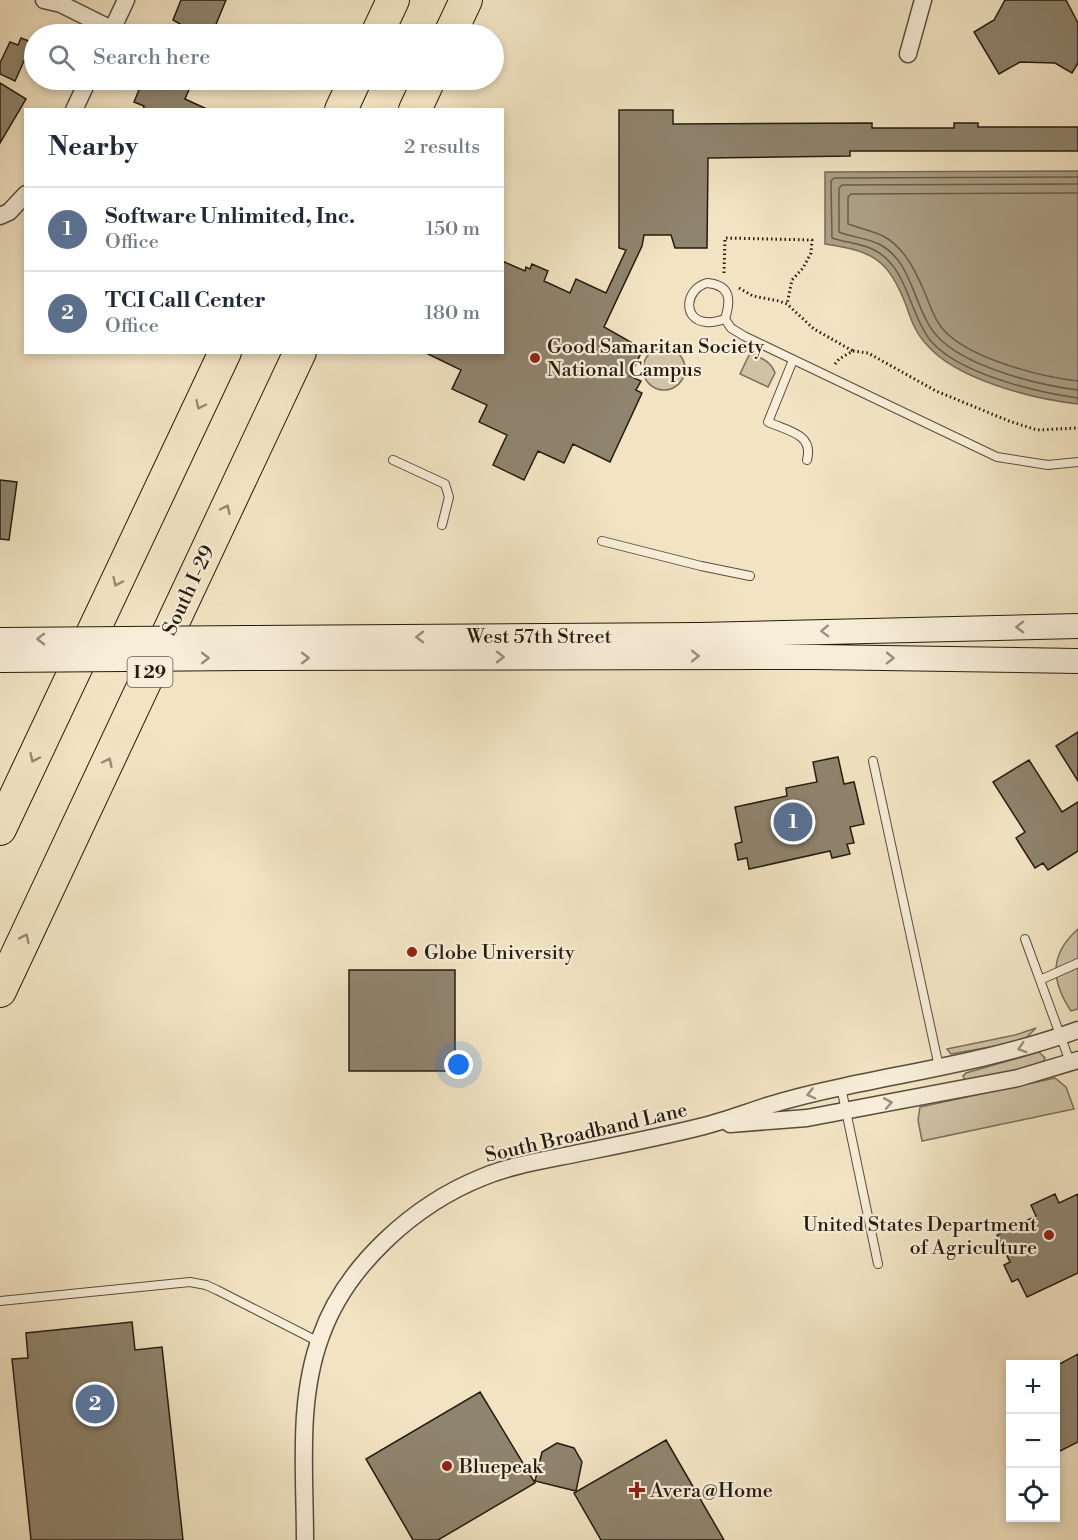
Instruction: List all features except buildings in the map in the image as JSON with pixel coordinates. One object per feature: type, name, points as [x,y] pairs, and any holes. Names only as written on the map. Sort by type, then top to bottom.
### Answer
[{"type":"highway","points":[[382,24],[393,0]]},
{"type":"highway","points":[[455,24],[466,0]]},
{"type":"highway","points":[[342,108],[350,90]]},
{"type":"highway","points":[[416,108],[424,90]]},
{"type":"highway","points":[[0,829],[224,354]]},
{"type":"highway","name":"South I-29","points":[[0,991],[299,354]]},
{"type":"main road","name":"West 57th Street","points":[[0,660],[247,648],[1078,626]]},
{"type":"main road","name":"West 57th Street","points":[[0,640],[247,648],[1078,661]]},
{"type":"street","points":[[44,0],[61,4],[97,24]]},
{"type":"street","points":[[116,24],[126,0]]},
{"type":"street","points":[[908,54],[923,0]]},
{"type":"street","points":[[75,108],[83,90]]},
{"type":"street","points":[[0,216],[9,212],[24,196]]},
{"type":"street","name":"South Broadband Lane","points":[[305,1540],[306,1402],[311,1368],[319,1342],[341,1295],[366,1261],[398,1228],[438,1200],[483,1177],[532,1162],[706,1126],[772,1104],[1004,1053],[1078,1030]]},
{"type":"street","name":"South Broadband Lane","points":[[706,1126],[807,1118],[1018,1078],[1074,1061]]},
{"type":"lane","points":[[725,319],[708,323],[696,318],[689,307],[689,300],[695,288],[707,283],[720,286],[725,290],[729,302],[725,319],[731,328],[744,336],[997,457],[1048,465],[1078,462]]},
{"type":"lane","points":[[793,360],[768,422],[805,439],[810,449],[807,460]]},
{"type":"lane","points":[[393,460],[445,484],[449,497],[442,525]]},
{"type":"lane","points":[[602,541],[750,576]]},
{"type":"lane","points":[[873,761],[939,1067]]},
{"type":"lane","points":[[1025,939],[1062,1036],[1074,1061]]},
{"type":"lane","points":[[1040,980],[1078,963]]},
{"type":"lane","points":[[841,1087],[878,1264]]},
{"type":"lane","points":[[0,1301],[190,1282],[217,1290],[319,1342]]},
{"type":"path","points":[[720,276],[723,278],[725,238],[812,240],[811,254],[803,268],[792,280],[788,304]]},
{"type":"path","points":[[736,285],[753,296],[788,304],[814,329],[853,351],[868,353],[936,391],[1037,430],[1078,428]]},
{"type":"path","points":[[828,376],[839,359],[853,351]]},
{"type":"shaded area","points":[[664,348],[679,354],[685,369],[679,384],[664,390],[649,384],[643,369],[649,354]]},
{"type":"shaded area","points":[[750,353],[765,360],[773,369],[775,373],[768,387],[740,374]]},
{"type":"shaded area","points":[[1078,929],[1078,1009],[1071,1011],[1059,988],[1056,967],[1062,948]]},
{"type":"shaded area","points":[[1036,1028],[1023,1041],[951,1054],[947,1049],[1015,1035]]},
{"type":"shaded area","points":[[1039,1052],[1045,1058],[1042,1065],[969,1081],[963,1076],[966,1073]]},
{"type":"shaded area","points":[[1055,1078],[1066,1087],[1074,1109],[922,1141],[918,1120],[920,1107]]},
{"type":"water","points":[[1078,171],[1078,404],[1040,398],[997,386],[957,368],[940,357],[920,336],[899,289],[885,267],[867,254],[825,244],[825,172]]},
{"type":"place","name":"Good Samaritan Society National Campus","points":[[535,358]]},
{"type":"place","name":"Software Unlimited, Inc.","points":[[793,822]]},
{"type":"place","name":"Globe University","points":[[412,952]]},
{"type":"place","name":"United States Department of Agriculture","points":[[1049,1235]]},
{"type":"place","name":"TCI Call Center","points":[[95,1404]]},
{"type":"place","name":"Bluepeak","points":[[447,1466]]},
{"type":"place","name":"Avera@Home","points":[[637,1490]]}]
